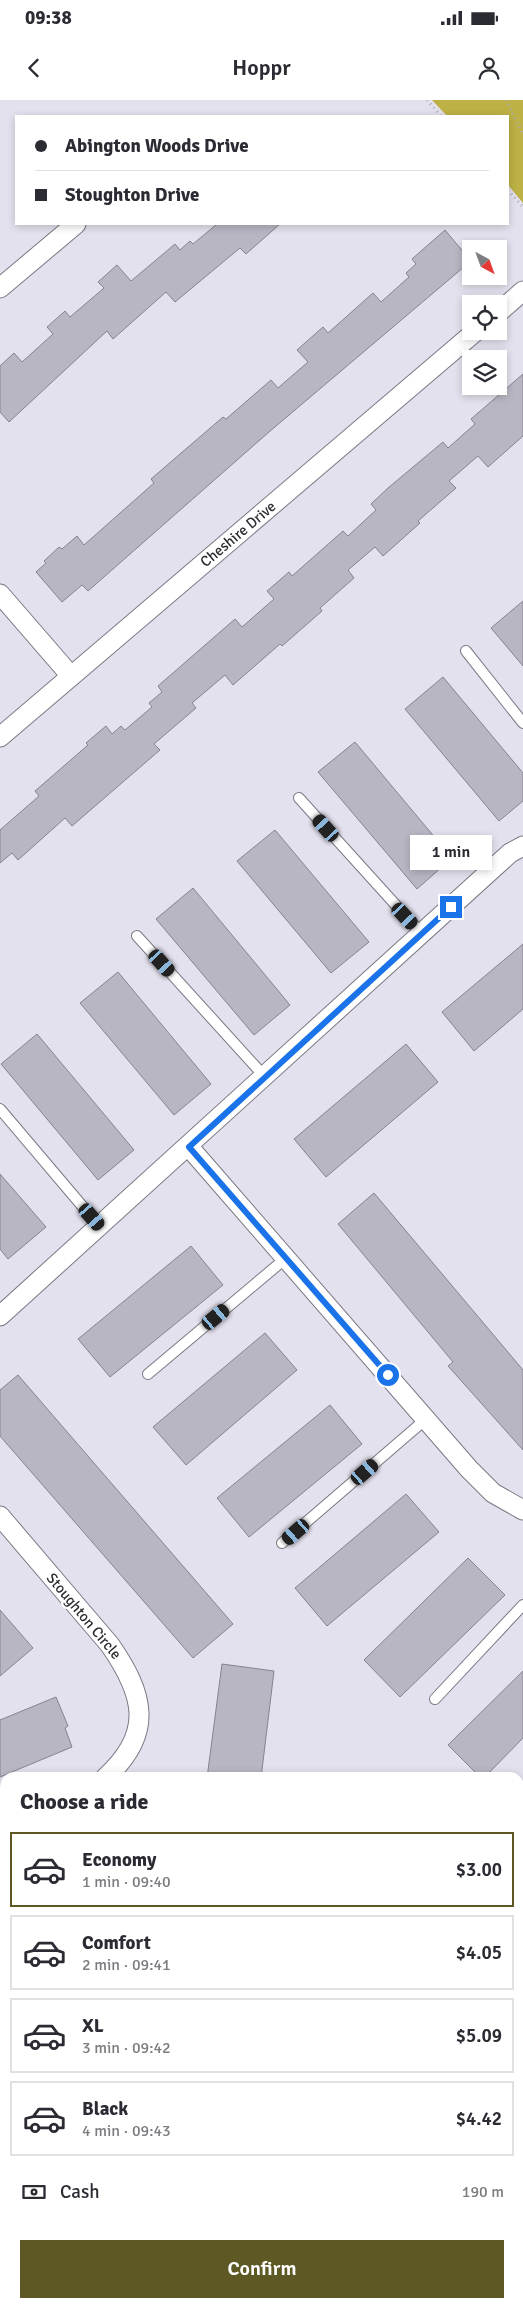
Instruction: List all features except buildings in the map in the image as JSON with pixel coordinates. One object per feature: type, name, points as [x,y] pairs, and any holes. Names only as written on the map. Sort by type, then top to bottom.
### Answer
[{"type":"street","points":[[0,288],[75,225]]},
{"type":"street","points":[[507,305],[523,291]]},
{"type":"street","name":"Cheshire Drive","points":[[0,737],[465,340]]},
{"type":"street","points":[[0,594],[71,676]]},
{"type":"street","points":[[0,1316],[189,1147],[510,854],[523,846]]},
{"type":"street","points":[[189,1147],[469,1469],[494,1493],[523,1510]]},
{"type":"street","name":"Stoughton Circle","points":[[0,1516],[110,1645],[135,1686],[140,1711],[136,1733],[127,1753],[110,1772]]},
{"type":"lane","points":[[466,651],[523,723]]},
{"type":"lane","points":[[299,798],[422,934]]},
{"type":"lane","points":[[137,936],[265,1077]]},
{"type":"lane","points":[[0,1109],[100,1227]]},
{"type":"lane","points":[[148,1374],[286,1258]]},
{"type":"lane","points":[[282,1543],[426,1419]]},
{"type":"lane","points":[[435,1698],[523,1605]]},
{"type":"path","points":[[427,100],[440,115]]},
{"type":"path","points":[[506,100],[523,135]]},
{"type":"path","points":[[509,191],[523,208]]},
{"type":"shaded area","points":[[432,100],[523,100],[523,203],[509,186],[509,115],[446,115]]},
{"type":"route","points":[[388,1375],[189,1147],[451,907]]}]
